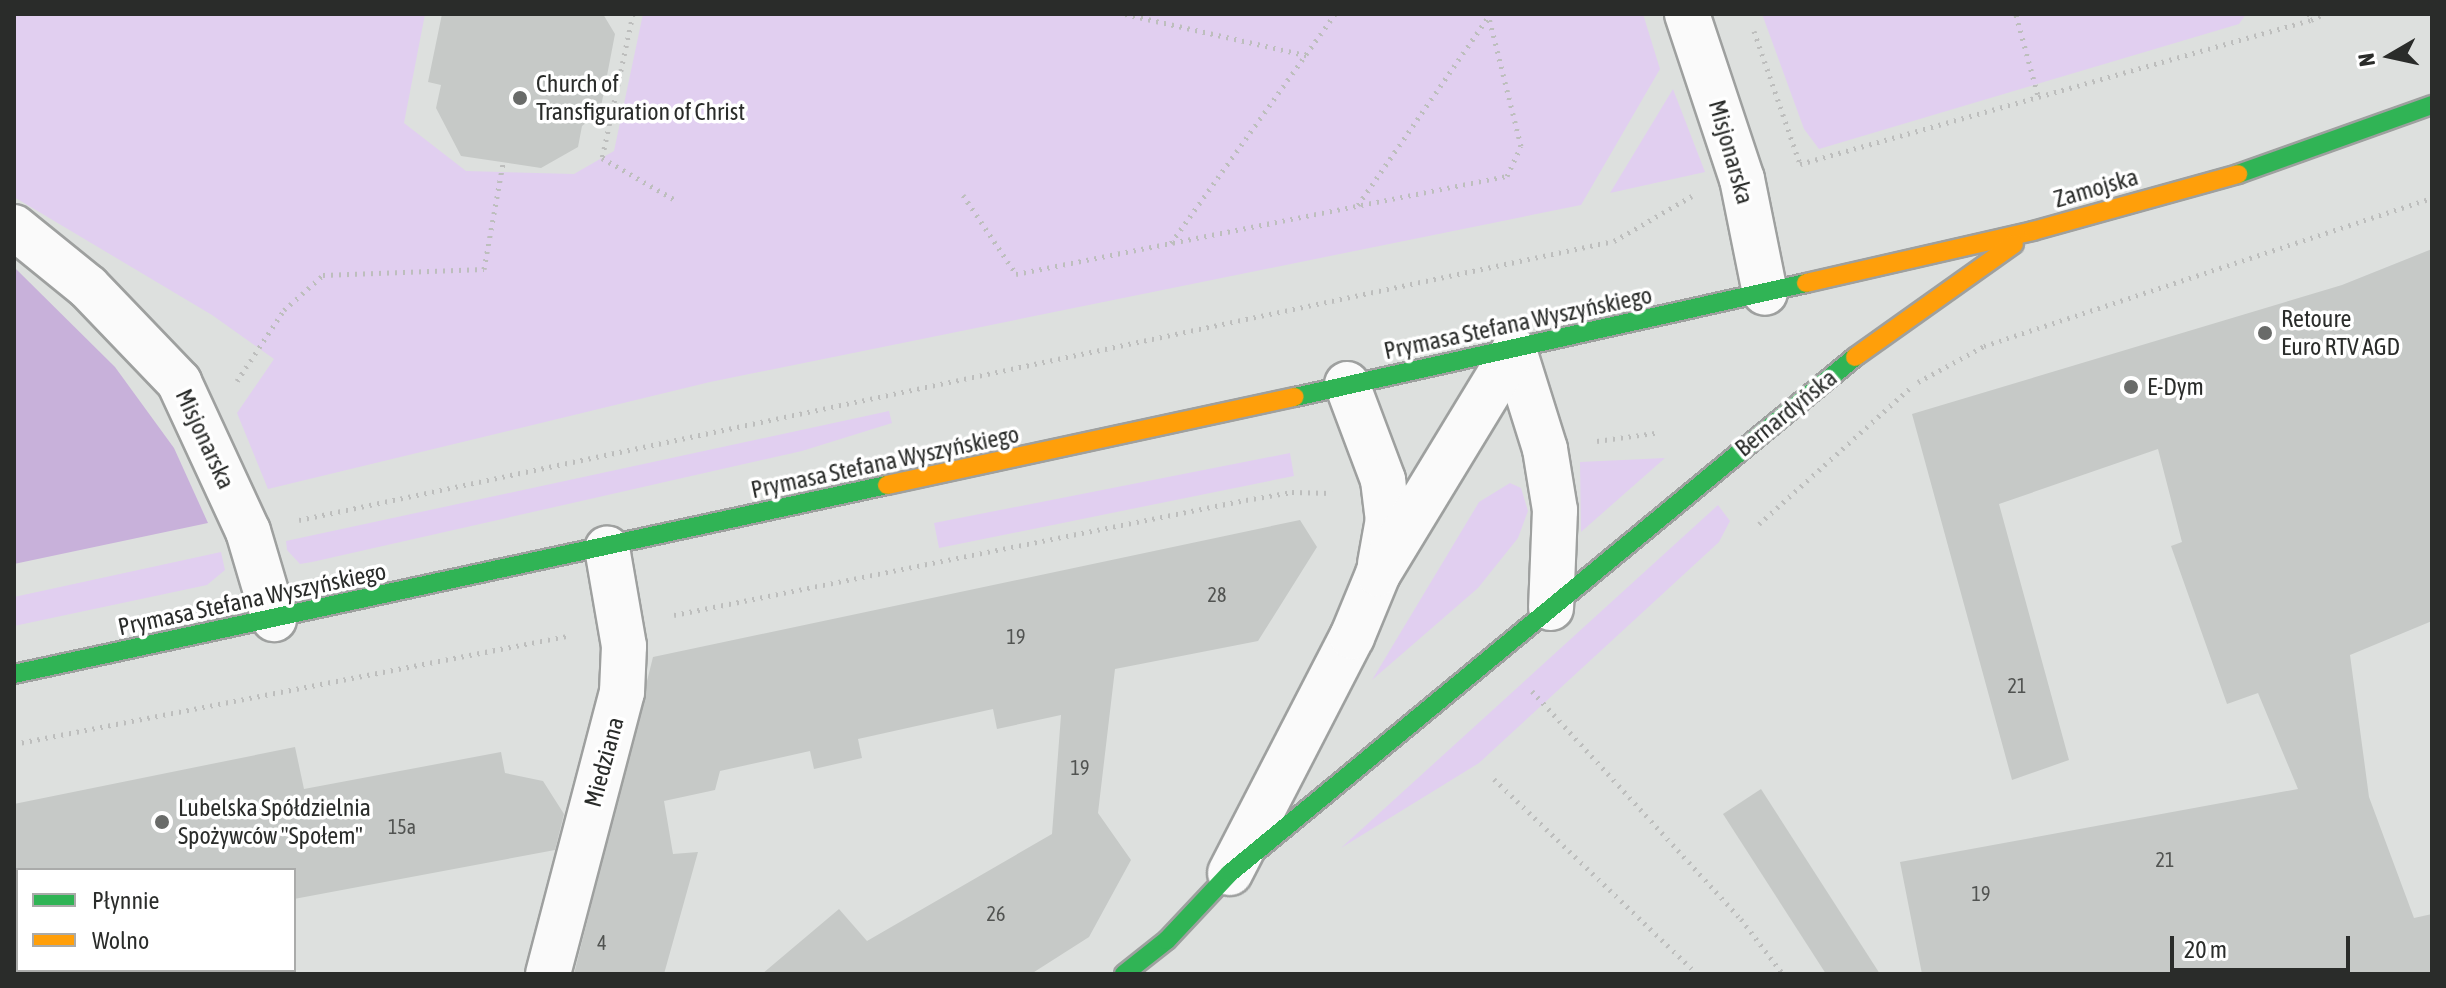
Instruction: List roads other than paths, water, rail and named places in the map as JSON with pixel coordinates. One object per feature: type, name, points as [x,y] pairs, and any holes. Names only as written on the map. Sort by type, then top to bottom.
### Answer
[{"type":"street","name":"Misjonarska","points":[[1687,14],[1742,179],[1765,293]]},
{"type":"street","name":"Zamojska","points":[[1765,293],[2033,231],[2276,163],[2432,105]]},
{"type":"street","name":"Misjonarska","points":[[14,227],[88,287],[179,382],[248,531],[274,619]]},
{"type":"street","name":"Bernardyńska","points":[[1124,974],[1167,940],[1230,873],[1869,346],[2033,231]]},
{"type":"street","name":"Prymasa Stefana Wyszyńskiego","points":[[14,674],[607,548],[1765,293]]},
{"type":"street","name":"Bernardyńska","points":[[1230,873],[1352,637],[1378,574],[1514,350]]},
{"type":"street","points":[[1514,350],[1545,449],[1555,510],[1551,608]]},
{"type":"street","name":"Bernardyńska","points":[[1347,384],[1383,480],[1388,519],[1378,574]]},
{"type":"street","name":"Miedziana","points":[[548,974],[622,692],[622,625],[607,548]]},
{"type":"place","name":"Church of Transfiguration of Christ","points":[[520,98]]},
{"type":"place","name":"Retoure Euro RTV AGD","points":[[2265,333]]},
{"type":"place","name":"E-Dym","points":[[2131,387]]},
{"type":"place","name":"Lubelska Spółdzielnia Spożywców \"Społem\"","points":[[162,822]]}]
